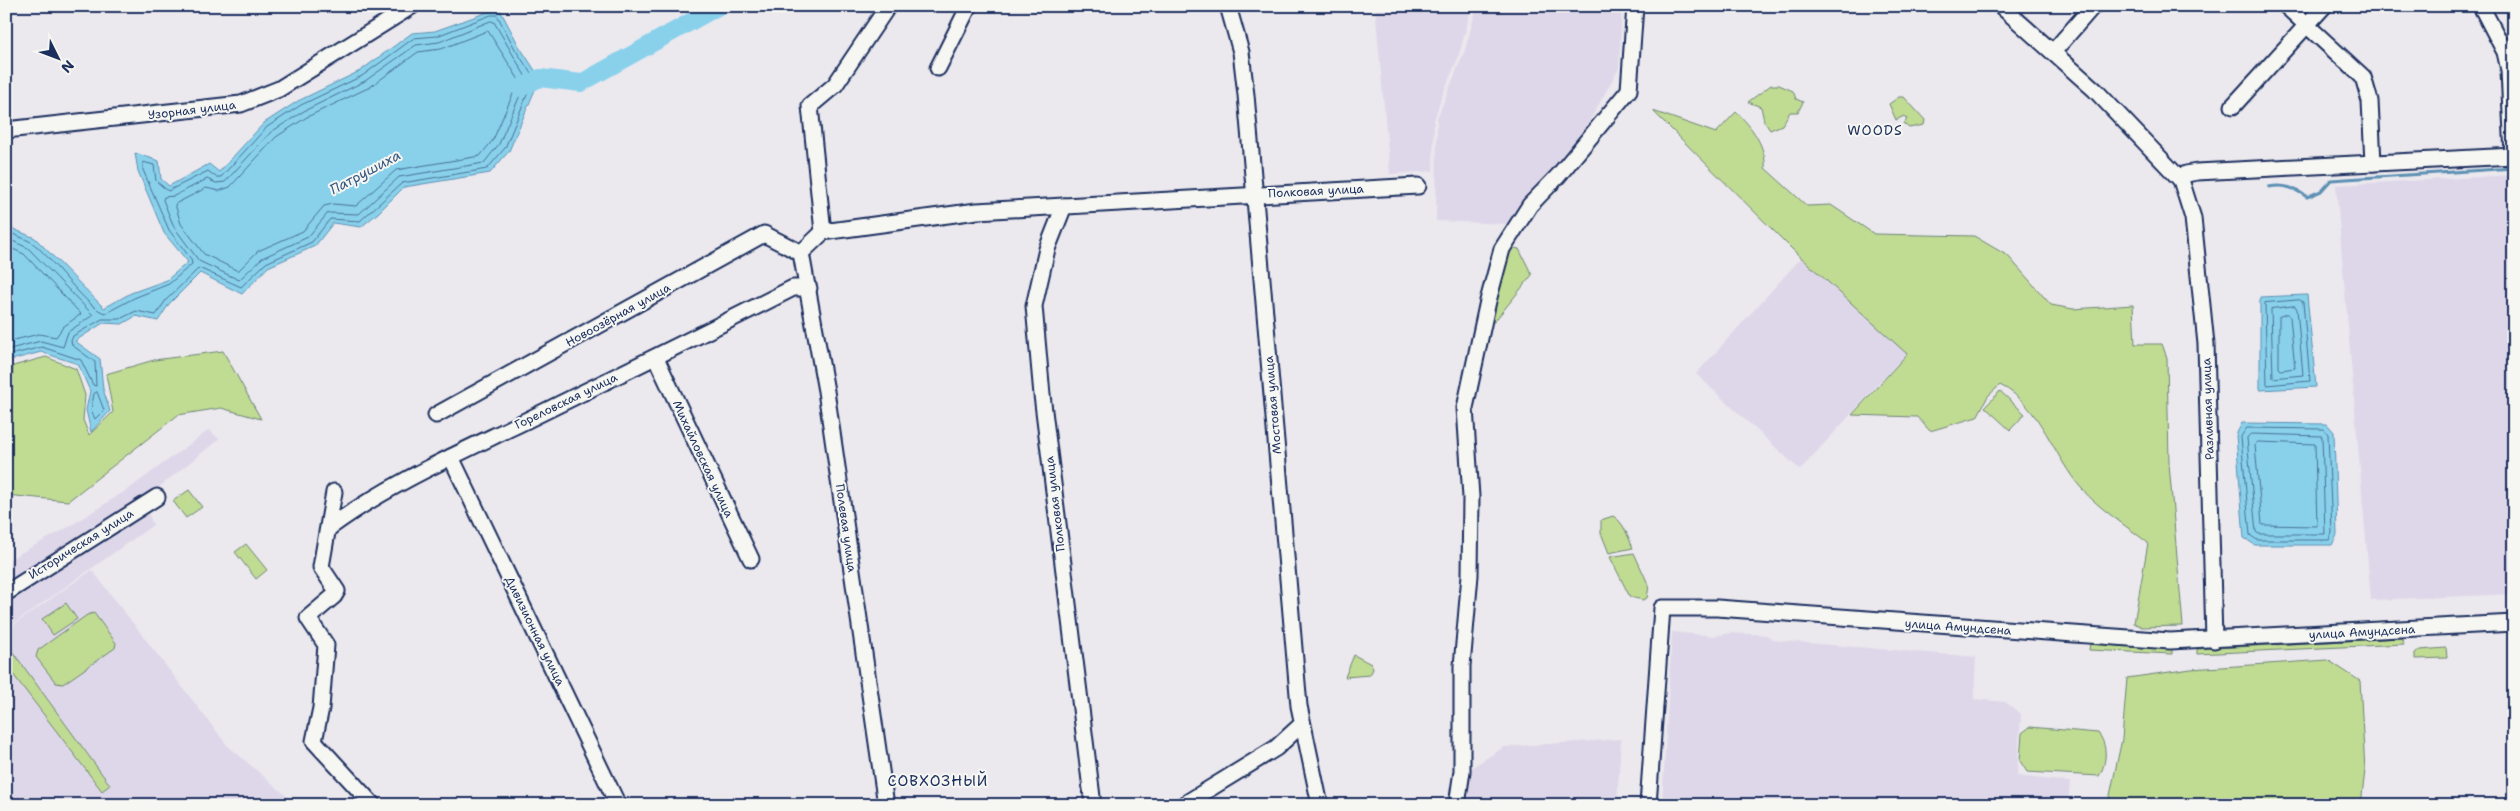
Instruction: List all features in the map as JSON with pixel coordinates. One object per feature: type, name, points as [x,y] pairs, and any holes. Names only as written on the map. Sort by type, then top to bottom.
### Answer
[{"type":"street","name":"Узорная улица","points":[[6,130],[242,104],[279,89],[412,6]]},
{"type":"street","points":[[801,253],[823,232],[810,106],[835,85],[888,6]]},
{"type":"street","points":[[938,68],[969,6]]},
{"type":"street","name":"Мостовая улица","points":[[1228,6],[1241,52],[1302,725],[1320,805]]},
{"type":"street","points":[[1457,805],[1462,771],[1462,666],[1470,575],[1471,498],[1465,408],[1488,301],[1502,248],[1530,205],[1558,176],[1629,90],[1634,6]]},
{"type":"street","name":"Разливная улица","points":[[2001,6],[2095,90],[2181,180],[2193,218],[2206,344],[2214,640]]},
{"type":"street","points":[[2053,52],[2093,6]]},
{"type":"street","points":[[2286,6],[2363,77],[2370,102],[2373,163]]},
{"type":"street","points":[[2233,106],[2324,6]]},
{"type":"street","points":[[2181,180],[2186,174],[2197,172],[2513,156],[2509,70],[2505,52],[2481,6]]},
{"type":"street","name":"Полковая улица","points":[[823,232],[977,211],[1418,186]]},
{"type":"street","name":"Полковая улица","points":[[1064,206],[1048,249],[1034,306],[1042,395],[1092,805]]},
{"type":"street","name":"Новоозёрная улица","points":[[436,415],[764,234],[801,253]]},
{"type":"street","name":"Полевая улица","points":[[801,253],[809,288],[886,805]]},
{"type":"street","name":"Гореловская улица","points":[[329,528],[349,513],[451,457],[656,358],[793,288],[809,288]]},
{"type":"street","name":"Михайловская улица","points":[[656,358],[751,559]]},
{"type":"street","name":"Дивизионная улица","points":[[451,457],[618,805]]},
{"type":"street","points":[[334,492],[321,567],[337,591],[334,596],[308,618],[326,644],[321,708],[314,742],[373,805]]},
{"type":"street","name":"Историческая улица","points":[[6,593],[157,497]]},
{"type":"street","name":"улица Амундсена","points":[[1648,805],[1662,608],[1717,608],[2170,641],[2514,623]]},
{"type":"street","points":[[1183,805],[1276,748],[1302,725]]},
{"type":"shaded area","points":[[1375,6],[1472,6],[1458,58],[1440,101],[1434,121],[1433,171],[1390,174]]},
{"type":"shaded area","points":[[1477,6],[1622,6],[1619,68],[1584,131],[1508,224],[1436,221],[1437,118],[1465,50]]},
{"type":"shaded area","points":[[2514,175],[2514,594],[2371,600],[2336,185]]},
{"type":"shaded area","points":[[1802,257],[1907,353],[1800,470],[1696,374]]},
{"type":"shaded area","points":[[209,430],[219,439],[143,500],[153,525],[6,629],[6,561],[67,528],[130,488]]},
{"type":"shaded area","points":[[92,570],[227,745],[297,805],[6,805],[6,630]]},
{"type":"shaded area","points":[[1672,632],[1715,636],[1730,633],[1767,635],[1772,640],[1976,657],[1974,699],[2005,702],[2021,714],[2017,776],[2070,782],[2068,805],[1662,805]]},
{"type":"shaded area","points":[[1621,739],[1617,805],[1467,805],[1465,772],[1504,747]]},
{"type":"green space","points":[[1771,85],[1779,85],[1793,91],[1796,99],[1803,102],[1798,112],[1790,112],[1782,125],[1770,130],[1764,121],[1761,107],[1748,102]]},
{"type":"green space","points":[[1899,97],[1904,97],[1925,120],[1924,125],[1909,128],[1904,124],[1907,119],[1904,116],[1896,120],[1889,104]]},
{"type":"green space","points":[[1653,111],[1716,133],[1736,112],[1757,137],[1765,160],[1765,168],[1807,206],[1831,205],[1874,234],[1974,236],[2008,256],[2051,305],[2073,309],[2133,305],[2135,344],[2162,344],[2167,358],[2169,464],[2183,626],[2142,627],[2134,623],[2148,543],[2105,510],[2082,489],[2063,462],[2046,432],[2026,405],[2000,385],[1988,396],[1977,417],[1930,431],[1917,417],[1852,415],[1907,354],[1794,251]]},
{"type":"green space","points":[[1514,248],[1519,249],[1532,275],[1494,322],[1490,321],[1508,253]]},
{"type":"green space","points":[[223,351],[261,419],[221,408],[178,415],[68,501],[6,495],[6,430],[10,430],[13,366],[46,357],[76,369],[85,395],[83,420],[89,435],[113,412],[106,374],[154,360]]},
{"type":"green space","points":[[2000,391],[2025,414],[2010,430],[1985,407]]},
{"type":"green space","points":[[189,490],[202,507],[186,518],[173,501]]},
{"type":"green space","points":[[1613,516],[1623,526],[1633,548],[1609,553],[1601,533],[1601,520]]},
{"type":"green space","points":[[246,544],[267,570],[256,579],[235,552]]},
{"type":"green space","points":[[1634,553],[1649,586],[1647,598],[1643,600],[1630,597],[1610,557]]},
{"type":"green space","points":[[66,603],[77,619],[53,635],[42,619]]},
{"type":"green space","points":[[94,613],[116,643],[115,648],[63,684],[56,683],[36,657],[38,650],[87,615]]},
{"type":"green space","points":[[2401,638],[2404,644],[2197,654],[2197,649]]},
{"type":"green space","points":[[2090,643],[2172,648],[2172,654],[2089,650]]},
{"type":"green space","points":[[10,648],[110,785],[102,791],[6,665],[6,651]]},
{"type":"green space","points":[[2446,648],[2447,658],[2415,659],[2415,654],[2420,650]]},
{"type":"green space","points":[[1354,655],[1371,664],[1373,669],[1370,675],[1345,677]]},
{"type":"green space","points":[[2328,660],[2360,681],[2365,770],[2361,805],[2104,805],[2109,800],[2122,739],[2127,678],[2191,669]]},
{"type":"green space","points":[[2030,727],[2098,733],[2105,748],[2104,765],[2099,776],[2027,772],[2020,761],[2022,733]]},
{"type":"water","points":[[499,8],[519,46],[540,78],[509,151],[490,173],[404,187],[361,227],[333,223],[315,246],[268,267],[242,294],[200,273],[169,304],[158,321],[136,316],[122,324],[103,323],[75,341],[100,359],[103,389],[110,411],[91,432],[86,410],[90,391],[78,364],[41,352],[11,360],[6,426],[6,226],[35,238],[104,308],[131,293],[167,280],[188,262],[164,233],[138,171],[135,153],[159,161],[161,179],[169,186],[209,164],[219,172],[264,123],[298,101],[360,71],[412,33],[435,31]]},
{"type":"water","points":[[2307,295],[2316,387],[2260,390],[2260,297]]},
{"type":"water","points":[[2242,423],[2327,424],[2334,432],[2337,535],[2332,545],[2255,545],[2244,538],[2236,435]]},
{"type":"waterway","name":"Патрушиха","points":[[520,88],[540,78],[581,83],[719,6]]},
{"type":"waterway","points":[[2269,187],[2280,186],[2289,188],[2307,197],[2321,191],[2331,180],[2514,168]]},
{"type":"district","name":"WOODS","points":[[1875,130]]},
{"type":"district","name":"СОВХОЗНЫЙ","points":[[938,781]]}]
